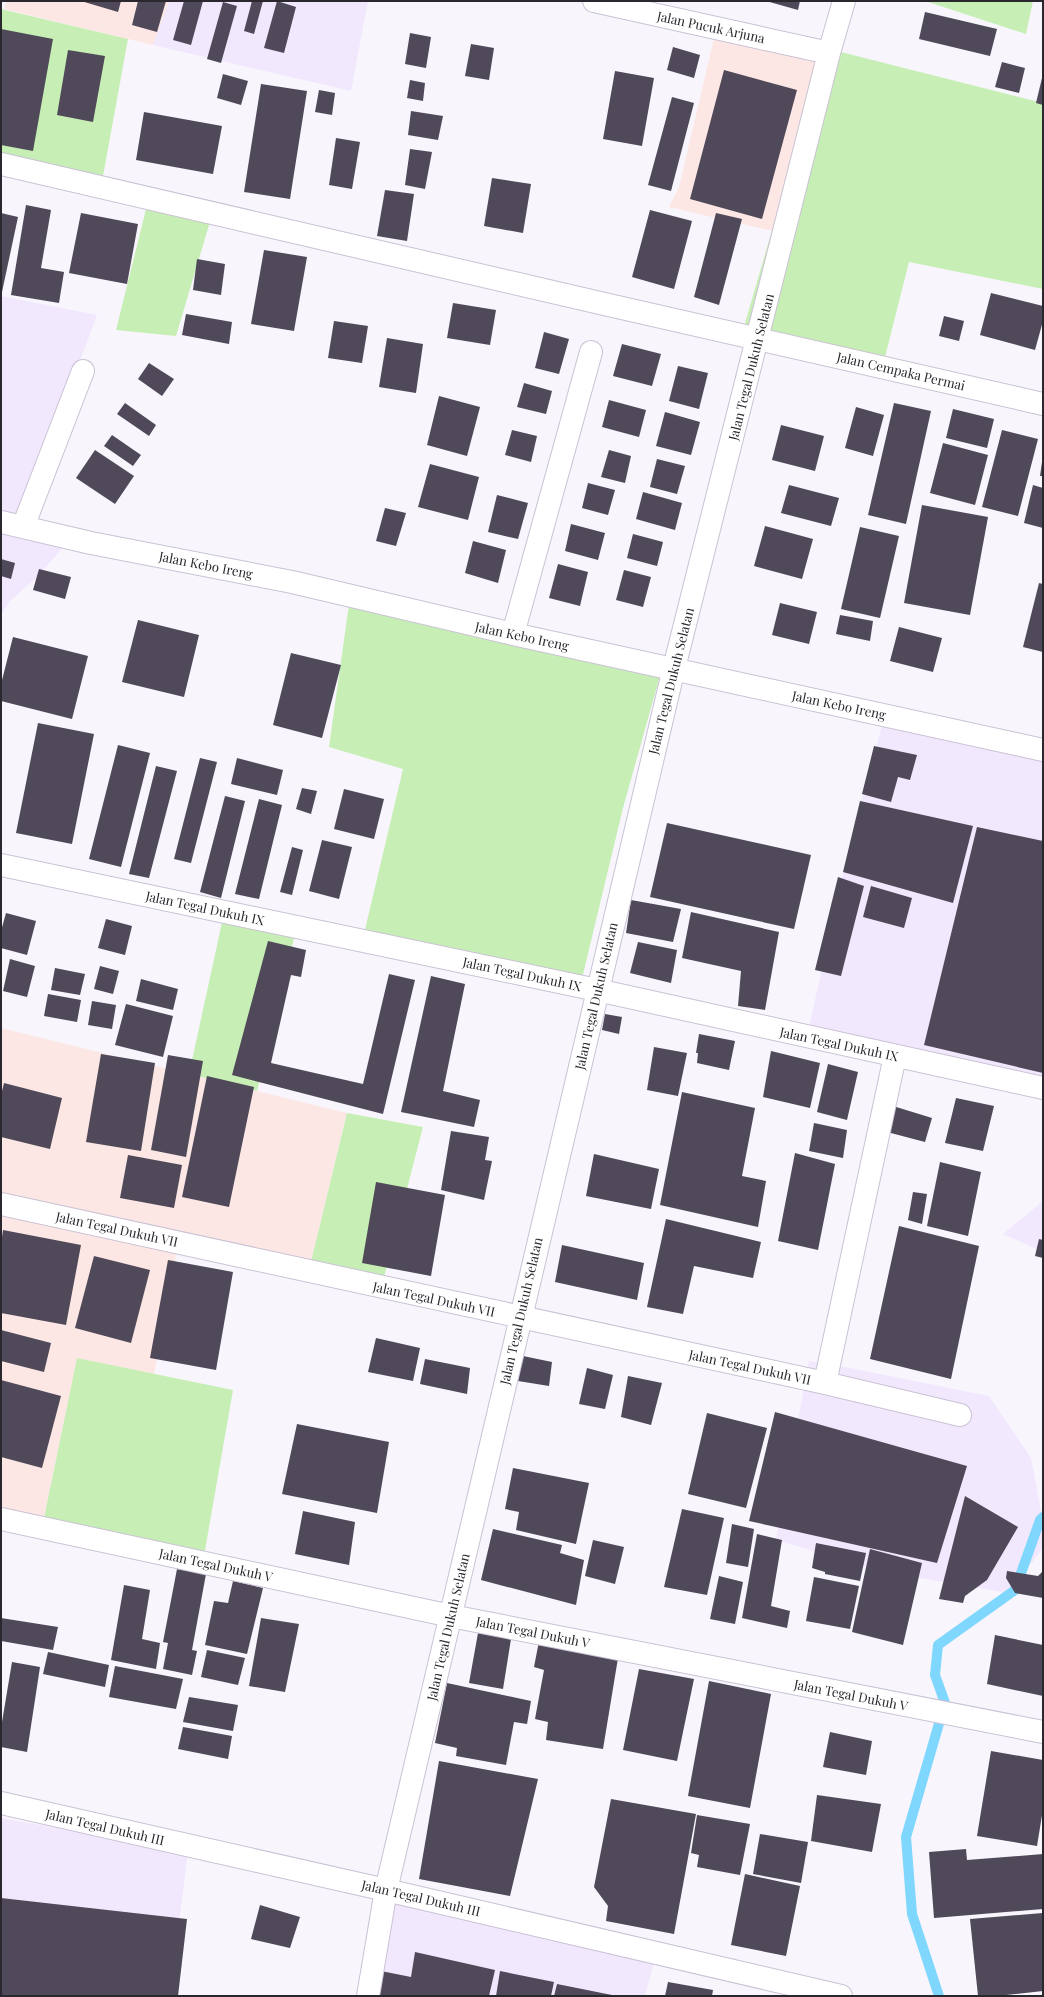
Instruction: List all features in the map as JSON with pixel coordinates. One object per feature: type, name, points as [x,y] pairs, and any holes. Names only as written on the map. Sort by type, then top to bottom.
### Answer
[{"type":"street","name":"Jalan Pucuk Arjuna","points":[[594,1],[829,52]]},
{"type":"street","name":"Jalan Tegal Dukuh Selatan","points":[[368,1996],[386,1890],[597,990],[674,668],[829,52],[844,1]]},
{"type":"street","name":"Jalan Cempaka Permai","points":[[1,164],[1043,404]]},
{"type":"street","points":[[513,634],[591,352]]},
{"type":"street","points":[[23,527],[83,371]]},
{"type":"street","name":"Jalan Kebo Ireng","points":[[1,522],[91,543],[292,582],[513,634],[674,668],[1043,750]]},
{"type":"street","name":"Jalan Tegal Dukuh IX","points":[[1,865],[597,990],[1043,1088]]},
{"type":"street","points":[[825,1383],[895,1056]]},
{"type":"street","name":"Jalan Tegal Dukuh VII","points":[[1,1204],[519,1318],[825,1383],[960,1415]]},
{"type":"street","name":"Jalan Tegal Dukuh V","points":[[1,1519],[451,1616],[1043,1732]]},
{"type":"street","name":"Jalan Tegal Dukuh III","points":[[1,1803],[386,1890],[841,1996]]},
{"type":"shaded area","points":[[6,1],[169,1],[153,45],[4,9]]},
{"type":"shaded area","points":[[169,1],[368,1],[351,91],[153,45]]},
{"type":"shaded area","points":[[716,30],[825,48],[773,231],[669,207],[679,187]]},
{"type":"shaded area","points":[[1,296],[97,315],[18,528],[74,535],[37,577],[10,601],[1,615]]},
{"type":"shaded area","points":[[886,710],[1043,747],[1043,1080],[808,1032],[846,860]]},
{"type":"shaded area","points":[[1,1028],[347,1113],[310,1266],[179,1238],[154,1374],[77,1359],[44,1518],[1,1507]]},
{"type":"shaded area","points":[[1043,1201],[1043,1252],[1003,1234]]},
{"type":"shaded area","points":[[809,1361],[989,1396],[1031,1458],[1043,1522],[1043,1548],[1009,1593],[888,1573],[776,1540]]},
{"type":"shaded area","points":[[1,1818],[188,1851],[173,1972],[1,1996]]},
{"type":"shaded area","points":[[389,1893],[659,1943],[645,1996],[360,1996]]},
{"type":"green space","points":[[925,1],[1033,1],[1026,34]]},
{"type":"green space","points":[[1,9],[128,39],[101,187],[1,162]]},
{"type":"green space","points":[[825,48],[1043,103],[1043,289],[909,262],[885,357],[743,330]]},
{"type":"green space","points":[[148,201],[212,215],[176,336],[116,330]]},
{"type":"green space","points":[[350,597],[665,658],[623,808],[580,987],[363,938],[403,769],[329,747]]},
{"type":"green space","points":[[224,913],[297,926],[257,1091],[189,1074]]},
{"type":"green space","points":[[347,1113],[423,1127],[382,1285],[310,1266]]},
{"type":"green space","points":[[77,1358],[233,1390],[204,1556],[44,1518]]},
{"type":"building","points":[[81,1],[121,1],[118,12]]},
{"type":"building","points":[[138,1],[166,1],[157,32],[132,25]]},
{"type":"building","points":[[184,1],[203,1],[191,45],[173,40]]},
{"type":"building","points":[[252,1],[263,1],[254,34],[244,31]]},
{"type":"building","points":[[277,1],[296,7],[284,53],[264,48]]},
{"type":"building","points":[[766,1],[800,1],[798,10]]},
{"type":"building","points":[[223,2],[237,6],[221,63],[207,59]]},
{"type":"building","points":[[925,12],[997,29],[990,56],[919,39]]},
{"type":"building","points":[[1,29],[53,39],[33,151],[1,145]]},
{"type":"building","points":[[410,33],[431,37],[426,68],[405,64]]},
{"type":"building","points":[[471,44],[494,48],[489,80],[465,76]]},
{"type":"building","points":[[673,47],[700,55],[694,78],[667,70]]},
{"type":"building","points":[[68,50],[105,56],[93,122],[57,115]]},
{"type":"building","points":[[1002,62],[1025,68],[1019,93],[995,87]]},
{"type":"building","points":[[724,70],[797,90],[762,219],[690,199]]},
{"type":"building","points":[[615,71],[654,78],[642,146],[603,139]]},
{"type":"building","points":[[223,74],[248,81],[241,105],[217,98]]},
{"type":"building","points":[[1043,78],[1043,105],[1036,103]]},
{"type":"building","points":[[410,80],[425,83],[423,101],[407,98]]},
{"type":"building","points":[[261,84],[307,91],[290,199],[244,192]]},
{"type":"building","points":[[319,90],[335,93],[332,115],[315,112]]},
{"type":"building","points":[[672,97],[694,103],[671,191],[648,185]]},
{"type":"building","points":[[411,111],[443,116],[438,140],[408,135]]},
{"type":"building","points":[[144,112],[222,126],[213,174],[136,160]]},
{"type":"building","points":[[336,138],[360,142],[352,189],[329,185]]},
{"type":"building","points":[[410,149],[432,152],[425,189],[405,185]]},
{"type":"building","points":[[492,178],[531,184],[523,233],[484,226]]},
{"type":"building","points":[[385,190],[414,194],[407,241],[377,236]]},
{"type":"building","points":[[26,205],[51,210],[41,268],[64,272],[59,303],[11,295]]},
{"type":"building","points":[[650,210],[692,221],[674,289],[632,277]]},
{"type":"building","points":[[1,213],[18,217],[2,292],[1,292]]},
{"type":"building","points":[[81,213],[138,224],[127,284],[69,273]]},
{"type":"building","points":[[716,213],[742,219],[719,305],[694,297]]},
{"type":"building","points":[[264,250],[307,257],[294,331],[251,324]]},
{"type":"building","points":[[197,259],[225,264],[221,295],[193,290]]},
{"type":"building","points":[[991,293],[1043,306],[1043,321],[1035,350],[980,335]]},
{"type":"building","points":[[453,303],[496,310],[490,345],[447,338]]},
{"type":"building","points":[[186,314],[232,322],[229,344],[182,335]]},
{"type":"building","points":[[944,316],[964,321],[959,341],[939,336]]},
{"type":"building","points":[[334,321],[368,326],[362,363],[328,358]]},
{"type":"building","points":[[544,332],[569,339],[559,374],[535,368]]},
{"type":"building","points":[[387,338],[423,344],[416,393],[379,387]]},
{"type":"building","points":[[622,344],[661,354],[652,386],[613,376]]},
{"type":"building","points":[[149,363],[174,379],[162,396],[138,379]]},
{"type":"building","points":[[678,366],[708,373],[699,409],[669,401]]},
{"type":"building","points":[[524,383],[552,391],[546,414],[517,407]]},
{"type":"building","points":[[439,396],[480,407],[467,456],[427,445]]},
{"type":"building","points":[[609,400],[646,410],[639,437],[602,427]]},
{"type":"building","points":[[125,403],[156,425],[149,436],[117,414]]},
{"type":"building","points":[[894,403],[931,411],[906,524],[868,515]]},
{"type":"building","points":[[856,407],[884,415],[873,456],[845,448]]},
{"type":"building","points":[[953,409],[994,419],[987,448],[946,438]]},
{"type":"building","points":[[665,412],[700,422],[691,455],[656,446]]},
{"type":"building","points":[[781,425],[824,436],[815,471],[772,460]]},
{"type":"building","points":[[512,430],[537,436],[531,462],[505,455]]},
{"type":"building","points":[[1002,430],[1038,439],[1018,516],[982,507]]},
{"type":"building","points":[[112,435],[141,455],[133,466],[104,446]]},
{"type":"building","points":[[943,443],[988,455],[975,505],[930,493]]},
{"type":"building","points":[[95,450],[134,476],[115,504],[76,478]]},
{"type":"building","points":[[609,450],[631,456],[625,483],[601,477]]},
{"type":"building","points":[[657,459],[685,466],[677,494],[650,487]]},
{"type":"building","points":[[1042,462],[1043,476],[1040,476]]},
{"type":"building","points":[[430,464],[479,477],[468,520],[418,507]]},
{"type":"building","points":[[588,483],[615,490],[608,515],[582,508]]},
{"type":"building","points":[[789,485],[839,498],[831,526],[781,513]]},
{"type":"building","points":[[1033,485],[1043,488],[1043,528],[1024,523]]},
{"type":"building","points":[[643,492],[682,503],[675,530],[636,519]]},
{"type":"building","points":[[497,495],[528,503],[518,539],[488,532]]},
{"type":"building","points":[[922,505],[988,517],[970,615],[904,603]]},
{"type":"building","points":[[385,508],[406,513],[396,546],[376,541]]},
{"type":"building","points":[[571,524],[605,533],[598,560],[565,551]]},
{"type":"building","points":[[765,526],[813,539],[802,579],[754,566]]},
{"type":"building","points":[[860,527],[899,536],[880,618],[841,609]]},
{"type":"building","points":[[633,534],[663,542],[657,566],[627,558]]},
{"type":"building","points":[[473,541],[506,550],[498,583],[465,573]]},
{"type":"building","points":[[1,559],[15,563],[11,579],[1,576]]},
{"type":"building","points":[[558,564],[588,572],[580,606],[549,598]]},
{"type":"building","points":[[39,569],[71,577],[65,599],[33,590]]},
{"type":"building","points":[[624,570],[651,577],[643,607],[616,600]]},
{"type":"building","points":[[1039,583],[1043,584],[1043,652],[1023,647]]},
{"type":"building","points":[[780,603],[817,612],[809,644],[772,635]]},
{"type":"building","points":[[840,615],[873,621],[870,641],[836,634]]},
{"type":"building","points":[[138,620],[199,635],[184,697],[122,682]]},
{"type":"building","points":[[899,627],[942,638],[933,672],[890,661]]},
{"type":"building","points":[[13,637],[88,656],[72,719],[1,701],[1,684]]},
{"type":"building","points":[[291,653],[341,665],[322,738],[273,725]]},
{"type":"building","points":[[38,723],[94,734],[72,844],[16,833]]},
{"type":"building","points":[[118,745],[150,753],[121,867],[89,859]]},
{"type":"building","points":[[874,746],[917,755],[910,780],[898,777],[891,802],[862,794]]},
{"type":"building","points":[[200,758],[217,762],[191,863],[174,859]]},
{"type":"building","points":[[237,758],[283,770],[277,795],[231,784]]},
{"type":"building","points":[[156,766],[177,771],[149,878],[129,874]]},
{"type":"building","points":[[302,788],[317,791],[311,814],[296,809]]},
{"type":"building","points":[[344,789],[384,799],[374,839],[334,829]]},
{"type":"building","points":[[225,796],[245,801],[221,898],[200,892]]},
{"type":"building","points":[[259,799],[282,805],[259,899],[235,894]]},
{"type":"building","points":[[860,801],[973,826],[953,903],[843,872]]},
{"type":"building","points":[[667,823],[811,855],[794,929],[650,897]]},
{"type":"building","points":[[977,827],[1043,841],[1043,1073],[924,1045]]},
{"type":"building","points":[[322,840],[352,847],[339,899],[309,891]]},
{"type":"building","points":[[292,847],[303,850],[292,895],[280,892]]},
{"type":"building","points":[[838,877],[864,886],[841,976],[815,970]]},
{"type":"building","points":[[871,886],[912,898],[904,928],[863,917]]},
{"type":"building","points":[[631,900],[681,909],[673,942],[626,933]]},
{"type":"building","points":[[691,912],[779,932],[765,1010],[738,1006],[741,971],[682,958]]},
{"type":"building","points":[[6,913],[36,921],[27,955],[1,948],[1,931]]},
{"type":"building","points":[[106,919],[132,926],[125,955],[98,948]]},
{"type":"building","points":[[268,941],[306,950],[301,977],[291,975],[271,1063],[363,1084],[389,974],[415,980],[383,1114],[232,1075]]},
{"type":"building","points":[[638,942],[677,950],[671,983],[630,973]]},
{"type":"building","points":[[10,959],[35,966],[27,997],[3,991]]},
{"type":"building","points":[[100,966],[119,971],[113,994],[94,989]]},
{"type":"building","points":[[55,968],[85,974],[80,995],[51,990]]},
{"type":"building","points":[[431,976],[465,984],[443,1091],[480,1100],[474,1127],[401,1112]]},
{"type":"building","points":[[141,979],[178,989],[173,1010],[136,1001]]},
{"type":"building","points":[[48,994],[81,1000],[77,1022],[44,1016]]},
{"type":"building","points":[[92,1001],[116,1005],[112,1029],[88,1025]]},
{"type":"building","points":[[126,1004],[173,1016],[163,1057],[115,1045]]},
{"type":"building","points":[[605,1014],[622,1017],[619,1034],[602,1030]]},
{"type":"building","points":[[699,1034],[735,1041],[729,1070],[697,1063],[698,1053],[696,1053]]},
{"type":"building","points":[[654,1047],[687,1053],[678,1096],[647,1090]]},
{"type":"building","points":[[771,1051],[820,1063],[810,1108],[763,1097]]},
{"type":"building","points":[[101,1054],[155,1063],[141,1151],[86,1142]]},
{"type":"building","points":[[168,1055],[203,1061],[186,1157],[151,1150]]},
{"type":"building","points":[[828,1064],[858,1072],[847,1120],[817,1112]]},
{"type":"building","points":[[207,1076],[254,1087],[229,1207],[182,1197]]},
{"type":"building","points":[[4,1083],[62,1098],[50,1149],[1,1137],[1,1095]]},
{"type":"building","points":[[682,1092],[755,1108],[742,1176],[766,1181],[758,1227],[660,1205]]},
{"type":"building","points":[[956,1098],[994,1106],[983,1151],[945,1143]]},
{"type":"building","points":[[893,1106],[932,1118],[925,1142],[887,1132]]},
{"type":"building","points":[[814,1123],[847,1130],[843,1158],[809,1151]]},
{"type":"building","points":[[451,1131],[489,1137],[485,1160],[492,1161],[484,1200],[441,1190]]},
{"type":"building","points":[[795,1153],[835,1164],[818,1250],[778,1241]]},
{"type":"building","points":[[594,1154],[659,1169],[651,1209],[586,1196]]},
{"type":"building","points":[[128,1155],[182,1165],[174,1208],[120,1198]]},
{"type":"building","points":[[940,1162],[981,1172],[968,1236],[927,1226]]},
{"type":"building","points":[[376,1182],[445,1195],[431,1276],[362,1263]]},
{"type":"building","points":[[913,1192],[927,1194],[922,1224],[908,1220]]},
{"type":"building","points":[[666,1219],[761,1242],[753,1278],[694,1266],[683,1314],[647,1307]]},
{"type":"building","points":[[899,1226],[979,1246],[951,1379],[870,1359]]},
{"type":"building","points":[[3,1230],[81,1245],[66,1325],[1,1313],[1,1244]]},
{"type":"building","points":[[1039,1239],[1043,1240],[1043,1258],[1035,1256]]},
{"type":"building","points":[[562,1245],[644,1263],[637,1300],[555,1282]]},
{"type":"building","points":[[94,1256],[150,1270],[131,1343],[75,1328]]},
{"type":"building","points":[[168,1260],[233,1272],[216,1370],[150,1358]]},
{"type":"building","points":[[1,1330],[51,1343],[44,1372],[1,1361]]},
{"type":"building","points":[[376,1338],[420,1348],[413,1381],[368,1372]]},
{"type":"building","points":[[523,1356],[552,1362],[549,1386],[518,1381]]},
{"type":"building","points":[[425,1359],[470,1368],[467,1394],[420,1384]]},
{"type":"building","points":[[587,1368],[613,1375],[605,1409],[579,1404]]},
{"type":"building","points":[[628,1376],[662,1383],[651,1425],[621,1417]]},
{"type":"building","points":[[1,1380],[61,1396],[42,1468],[1,1457]]},
{"type":"building","points":[[775,1412],[967,1466],[937,1563],[749,1521]]},
{"type":"building","points":[[707,1413],[767,1428],[746,1508],[688,1494]]},
{"type":"building","points":[[297,1424],[389,1442],[377,1513],[282,1494]]},
{"type":"building","points":[[513,1468],[589,1483],[576,1544],[516,1530],[519,1512],[505,1509]]},
{"type":"building","points":[[965,1496],[1018,1527],[987,1580],[965,1596],[963,1603],[939,1599]]},
{"type":"building","points":[[682,1509],[724,1518],[707,1595],[664,1587]]},
{"type":"building","points":[[303,1511],[355,1522],[349,1565],[295,1554]]},
{"type":"building","points":[[732,1524],[754,1529],[748,1567],[726,1563]]},
{"type":"building","points":[[493,1529],[562,1545],[560,1553],[584,1560],[576,1605],[481,1580]]},
{"type":"building","points":[[757,1534],[782,1540],[771,1606],[790,1611],[787,1628],[742,1618]]},
{"type":"building","points":[[593,1540],[624,1547],[615,1584],[585,1576]]},
{"type":"building","points":[[816,1543],[866,1553],[860,1581],[825,1574],[825,1572],[812,1568]]},
{"type":"building","points":[[870,1549],[922,1563],[903,1645],[852,1632]]},
{"type":"building","points":[[177,1569],[206,1574],[192,1650],[197,1651],[192,1675],[163,1669],[168,1643],[163,1642]]},
{"type":"building","points":[[1007,1571],[1038,1576],[1043,1571],[1043,1598],[1015,1593],[1006,1578]]},
{"type":"building","points":[[719,1576],[743,1582],[735,1624],[710,1619]]},
{"type":"building","points":[[814,1577],[859,1586],[850,1629],[806,1621]]},
{"type":"building","points":[[233,1581],[263,1588],[247,1654],[205,1645],[214,1601],[228,1603]]},
{"type":"building","points":[[124,1585],[150,1590],[142,1639],[160,1643],[156,1669],[111,1660]]},
{"type":"building","points":[[1,1618],[58,1627],[53,1650],[1,1641]]},
{"type":"building","points":[[261,1618],[299,1624],[285,1692],[249,1686]]},
{"type":"building","points":[[478,1633],[511,1639],[503,1689],[469,1683]]},
{"type":"building","points":[[995,1635],[1043,1645],[1043,1696],[987,1684]]},
{"type":"building","points":[[539,1641],[618,1658],[603,1749],[546,1740],[548,1722],[535,1719],[544,1670],[534,1667]]},
{"type":"building","points":[[207,1650],[245,1658],[238,1685],[201,1677]]},
{"type":"building","points":[[48,1652],[109,1665],[105,1687],[43,1674]]},
{"type":"building","points":[[12,1662],[40,1667],[27,1752],[1,1747],[1,1728]]},
{"type":"building","points":[[115,1666],[183,1679],[176,1709],[109,1697]]},
{"type":"building","points":[[639,1669],[694,1679],[677,1761],[623,1750]]},
{"type":"building","points":[[709,1681],[771,1694],[750,1808],[688,1796]]},
{"type":"building","points":[[447,1683],[531,1701],[527,1724],[514,1722],[506,1765],[456,1756],[457,1748],[435,1743]]},
{"type":"building","points":[[189,1697],[238,1705],[233,1731],[183,1722]]},
{"type":"building","points":[[183,1727],[232,1736],[228,1759],[178,1749]]},
{"type":"building","points":[[830,1732],[872,1741],[866,1775],[823,1767]]},
{"type":"building","points":[[991,1751],[1043,1760],[1043,1809],[1037,1846],[977,1836]]},
{"type":"building","points":[[439,1761],[538,1779],[510,1896],[419,1879]]},
{"type":"building","points":[[817,1795],[881,1804],[872,1852],[811,1841]]},
{"type":"building","points":[[611,1799],[696,1814],[674,1934],[606,1921],[608,1906],[594,1887]]},
{"type":"building","points":[[697,1815],[750,1824],[740,1875],[697,1867],[699,1855],[691,1853]]},
{"type":"building","points":[[760,1834],[808,1842],[801,1883],[753,1874]]},
{"type":"building","points":[[966,1849],[967,1860],[1043,1854],[1043,1909],[934,1918],[929,1852]]},
{"type":"building","points":[[745,1874],[800,1886],[786,1956],[731,1945]]},
{"type":"building","points":[[1,1898],[187,1919],[178,1996],[1,1996]]},
{"type":"building","points":[[260,1905],[300,1917],[290,1948],[251,1939]]},
{"type":"building","points":[[1043,1913],[1043,1991],[997,1996],[978,1996],[970,1919]]},
{"type":"building","points":[[415,1952],[495,1970],[489,1996],[377,1996],[381,1971],[411,1977]]},
{"type":"building","points":[[500,1971],[554,1982],[551,1996],[496,1996]]},
{"type":"building","points":[[668,1982],[713,1990],[712,1996],[665,1996]]},
{"type":"building","points":[[557,1984],[612,1995],[612,1996],[554,1996]]},
{"type":"waterway","points":[[939,1996],[912,1914],[906,1837],[945,1703],[935,1675],[938,1645],[1015,1590],[1040,1520],[1043,1517]]}]
